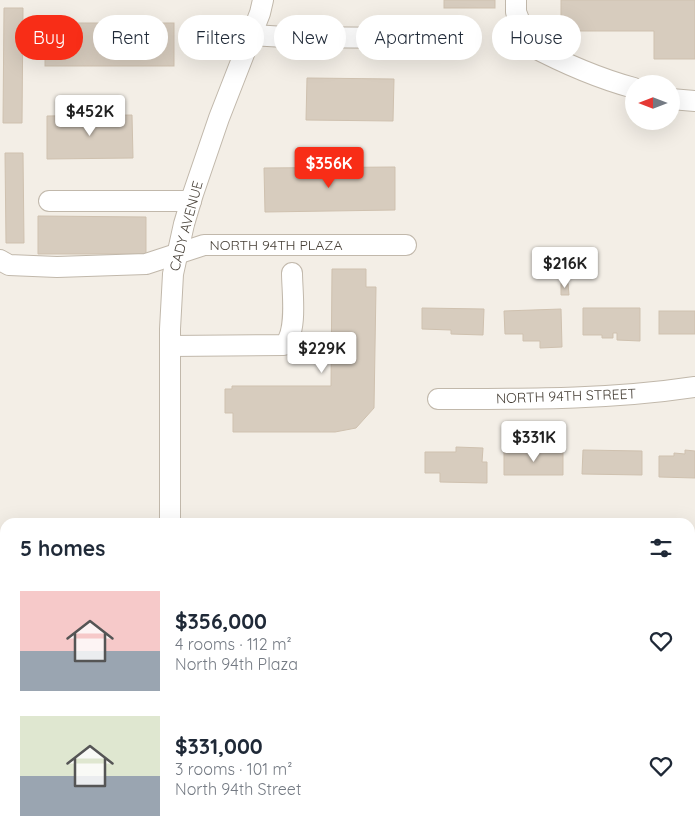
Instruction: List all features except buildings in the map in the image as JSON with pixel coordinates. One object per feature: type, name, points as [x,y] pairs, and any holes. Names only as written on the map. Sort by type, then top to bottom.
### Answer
[{"type":"street","name":"CADY AVENUE","points":[[259,15],[263,0]]},
{"type":"street","points":[[516,0],[516,12],[529,45],[607,81],[625,86]]},
{"type":"street","points":[[264,36],[356,38]]},
{"type":"street","name":"CADY AVENUE","points":[[170,518],[170,346],[173,274],[191,201],[219,118],[242,60]]},
{"type":"street","points":[[680,100],[695,101]]},
{"type":"street","points":[[49,201],[191,201]]},
{"type":"street","name":"NORTH 94TH PLAZA","points":[[0,260],[10,265],[57,267],[146,264],[204,246],[406,245]]},
{"type":"street","points":[[170,346],[284,345],[289,340],[292,326],[292,273]]},
{"type":"street","name":"NORTH 94TH STREET","points":[[438,399],[590,398],[658,393],[695,387]]}]
